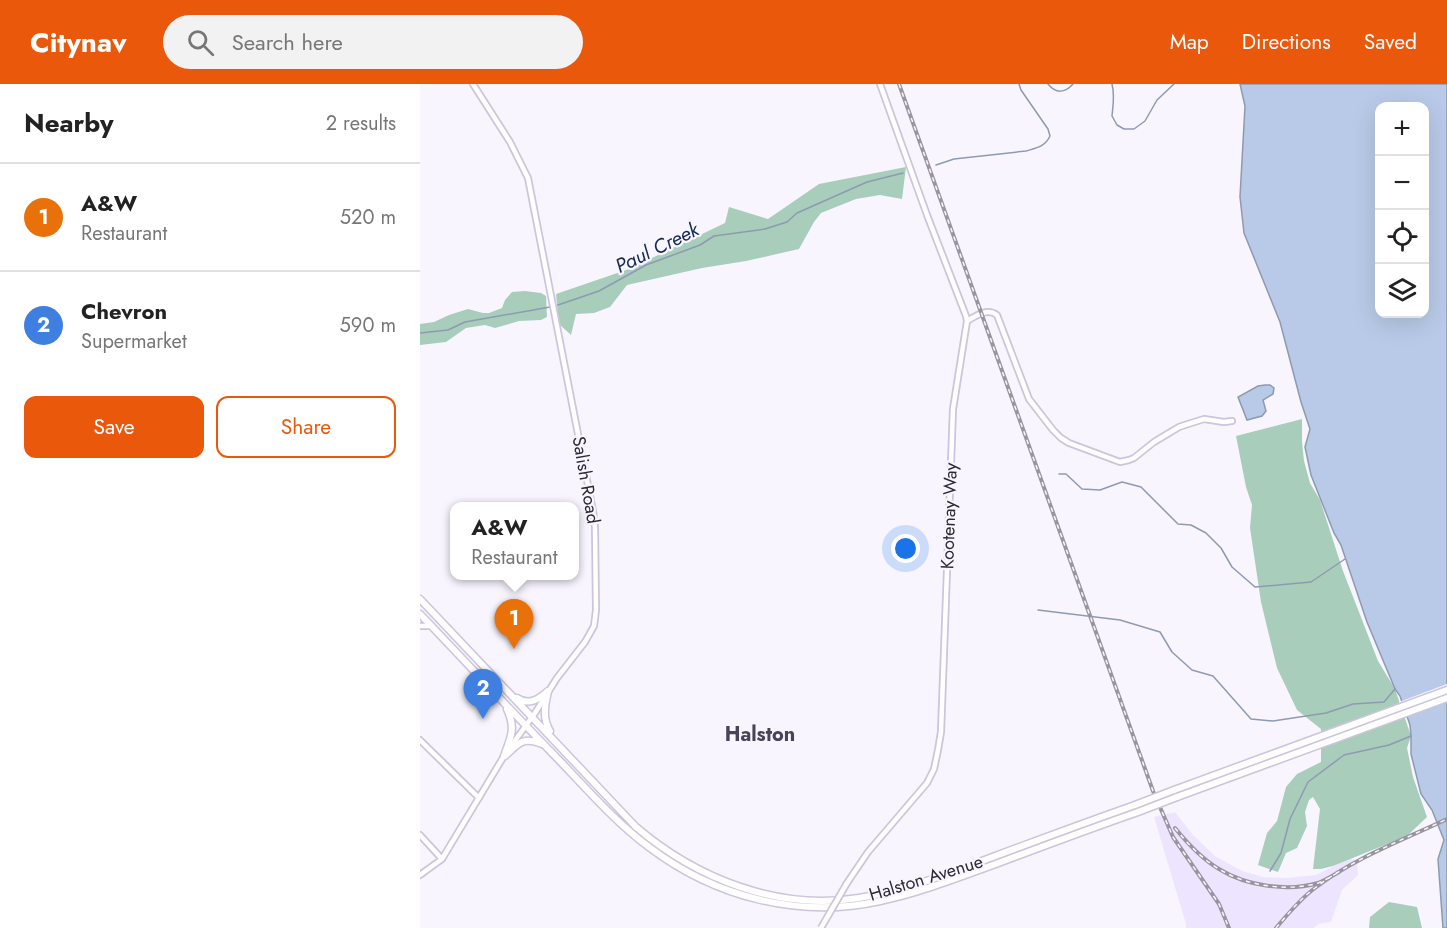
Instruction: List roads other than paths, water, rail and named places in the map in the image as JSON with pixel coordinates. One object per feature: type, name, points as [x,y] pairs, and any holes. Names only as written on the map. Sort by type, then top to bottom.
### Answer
[{"type":"main road","name":"Halston Avenue","points":[[420,599],[611,802],[653,841],[697,869],[736,886],[795,898],[834,900],[858,898],[902,889],[1175,794],[1447,690]]},
{"type":"main road","name":"Halston Avenue","points":[[420,614],[525,726],[648,846],[670,862],[702,880],[755,899],[794,906],[830,907],[858,905],[903,896],[940,884],[1136,808]]},
{"type":"main road","points":[[509,692],[522,701],[529,702],[537,700],[549,691]]},
{"type":"main road","points":[[549,691],[544,707],[545,718],[547,726],[559,745]]},
{"type":"main road","name":"Halston Avenue","points":[[1299,748],[1447,698]]},
{"type":"main road","points":[[504,702],[513,725],[512,735],[504,756]]},
{"type":"main road","points":[[504,756],[521,741],[533,740],[545,745]]},
{"type":"street","name":"Salish Road","points":[[420,875],[442,859],[504,756],[557,678],[585,642],[596,618],[593,511],[528,178],[510,142],[473,84]]},
{"type":"street","name":"Kootenay Way","points":[[821,928],[868,852],[927,783],[934,769],[941,732],[953,409],[967,321],[880,84]]},
{"type":"street","points":[[967,321],[986,312],[997,315],[1029,399],[1061,438],[1077,447],[1120,462],[1134,458],[1154,442],[1179,427],[1204,419],[1232,421]]},
{"type":"street","points":[[420,626],[431,626]]},
{"type":"street","points":[[420,740],[479,798]]},
{"type":"street","points":[[420,835],[442,859]]},
{"type":"water","points":[[1240,84],[1447,84],[1447,928],[1443,928],[1438,859],[1444,840],[1432,810],[1421,794],[1411,754],[1410,725],[1400,696],[1367,622],[1341,545],[1311,475],[1305,447],[1310,429],[1280,322],[1244,233],[1240,197],[1245,106]]},
{"type":"water","points":[[1270,385],[1274,388],[1273,394],[1263,400],[1266,411],[1262,416],[1247,420],[1238,397],[1258,386]]},
{"type":"waterway","name":"Paul Creek","points":[[936,165],[954,159],[1026,151],[1046,143],[1050,136],[1048,129],[1019,84]]},
{"type":"waterway","name":"Paul Creek","points":[[1048,84],[1057,91],[1067,89],[1073,84]]},
{"type":"waterway","name":"Paul Creek","points":[[1112,84],[1114,96],[1112,116],[1117,125],[1124,129],[1134,129],[1145,121],[1157,100],[1174,84]]},
{"type":"waterway","name":"Paul Creek","points":[[558,305],[599,291],[646,265],[700,245],[714,236],[765,229],[787,222],[797,213],[867,182],[903,173]]},
{"type":"waterway","name":"Paul Creek","points":[[420,333],[448,330],[465,322],[550,307]]},
{"type":"waterway","points":[[1059,474],[1066,474],[1082,489],[1100,490],[1122,482],[1141,487],[1178,524],[1191,525],[1206,533],[1221,548],[1232,567],[1255,587],[1311,582],[1345,559]]},
{"type":"waterway","points":[[1038,610],[1120,620],[1160,632],[1172,652],[1192,670],[1213,676],[1251,719],[1273,721],[1326,713],[1353,704],[1384,702],[1395,689]]},
{"type":"waterway","points":[[1270,871],[1281,853],[1290,819],[1308,782],[1344,755],[1389,745],[1411,736]]},
{"type":"railway","points":[[899,84],[1153,791],[1173,837],[1219,904],[1229,928]]},
{"type":"railway","points":[[1276,928],[1304,897],[1330,877],[1379,850],[1447,819]]},
{"type":"railway","points":[[1175,828],[1196,851],[1213,865],[1242,880],[1267,886],[1294,887],[1321,882],[1339,872]]},
{"type":"place","name":"A&W","points":[[514,649]]},
{"type":"place","name":"Chevron","points":[[483,719]]},
{"type":"district","name":"Halston","points":[[760,734]]}]
